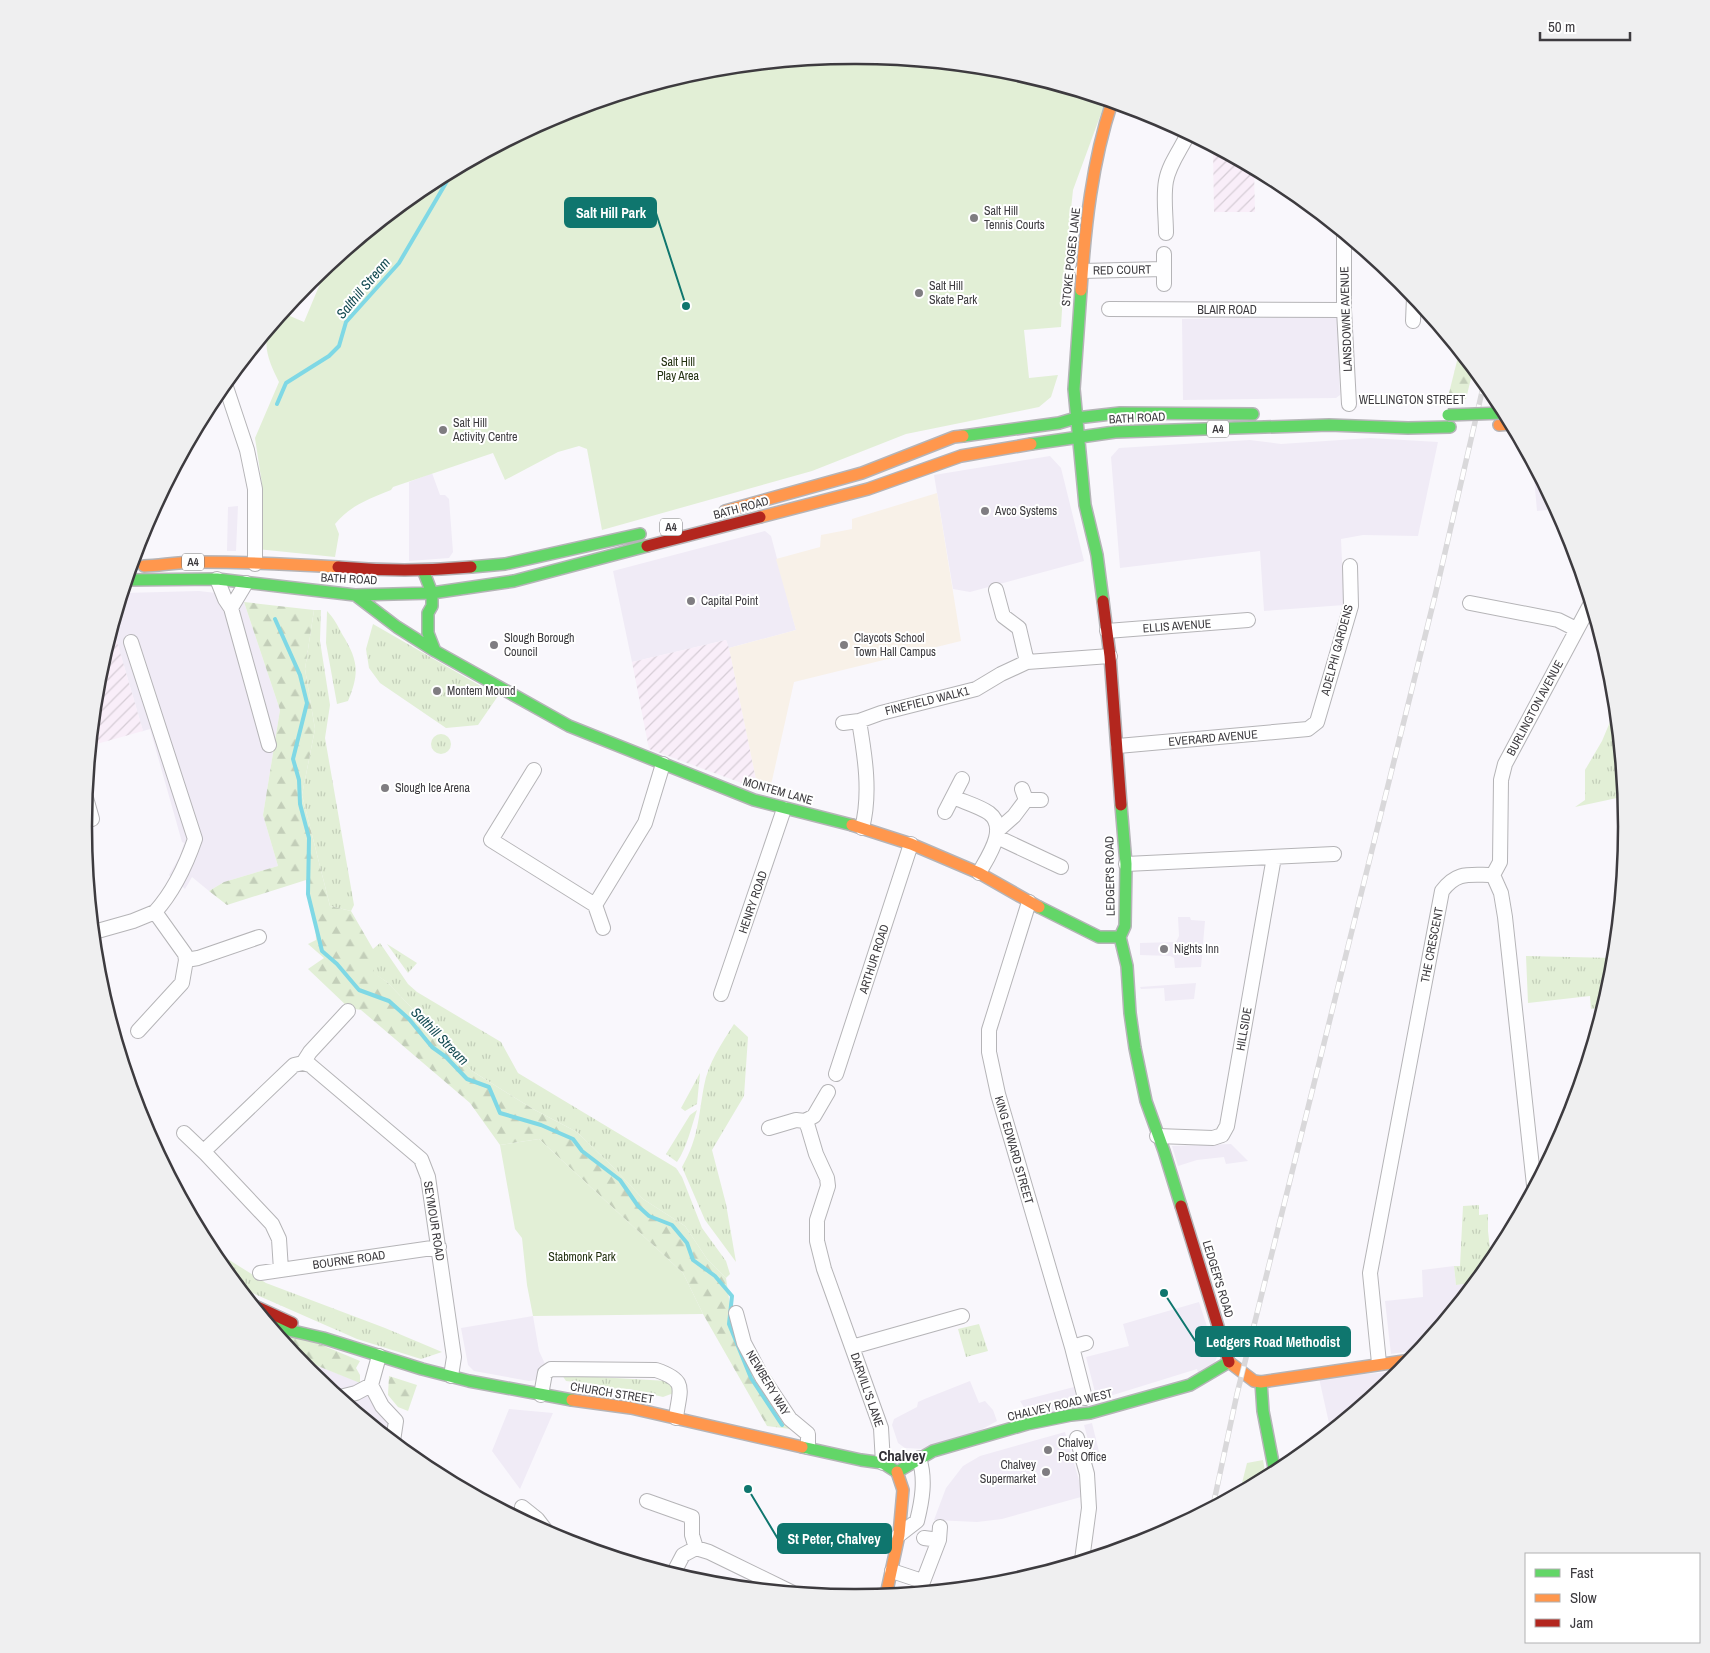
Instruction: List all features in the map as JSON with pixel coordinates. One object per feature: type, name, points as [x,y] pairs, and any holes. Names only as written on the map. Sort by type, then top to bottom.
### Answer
[{"type":"main road","name":"STOKE POGES LANE","points":[[1078,437],[1074,389],[1085,234],[1103,129],[1110,108]]},
{"type":"main road","name":"BATH ROAD","points":[[715,514],[862,473],[954,438],[1076,418],[1120,413],[1269,414]]},
{"type":"main road","name":"WELLINGTON STREET","points":[[1443,415],[1496,413]]},
{"type":"main road","name":"BATH ROAD","points":[[133,580],[217,579],[355,595],[432,594],[514,581],[611,557],[868,489],[961,456],[1115,432],[1329,424],[1351,414]]},
{"type":"main road","name":"WELLINGTON STREET","points":[[1351,414],[1408,428],[1455,427]]},
{"type":"main road","points":[[1494,425],[1503,424]]},
{"type":"main road","name":"LEDGER'S ROAD","points":[[1078,437],[1086,505],[1097,554],[1110,656],[1126,864],[1125,926],[1120,937],[1126,952],[1130,1010],[1138,1075],[1157,1136],[1164,1151],[1229,1362]]},
{"type":"main road","name":"BATH ROAD","points":[[139,566],[197,562],[280,563],[386,571],[423,570],[505,564],[654,531]]},
{"type":"main road","points":[[255,564],[268,585]]},
{"type":"main road","points":[[157,566],[158,580]]},
{"type":"main road","points":[[397,627],[420,617],[432,606],[432,594],[423,570]]},
{"type":"main road","name":"MONTEM LANE","points":[[355,595],[397,627],[435,651],[569,726],[726,790],[784,809],[862,828],[911,844],[979,874],[1029,902],[1099,936],[1108,938],[1120,937]]},
{"type":"main road","points":[[420,617],[435,651]]},
{"type":"main road","name":"CHURCH STREET","points":[[268,1312],[322,1338]]},
{"type":"main road","name":"CHURCH STREET","points":[[282,1328],[322,1338],[451,1376],[540,1395],[609,1407],[631,1408],[861,1460],[883,1463],[897,1472]]},
{"type":"main road","points":[[1229,1362],[1254,1381],[1261,1382],[1398,1361]]},
{"type":"main road","name":"CHALVEY ROAD WEST","points":[[897,1472],[933,1451],[1027,1424],[1090,1413],[1190,1385],[1229,1362]]},
{"type":"main road","points":[[1261,1382],[1263,1411],[1273,1464]]},
{"type":"main road","points":[[888,1588],[899,1535],[903,1490],[897,1472]]},
{"type":"street","points":[[1166,232],[1161,215],[1166,181],[1173,161],[1186,139]]},
{"type":"street","name":"LANSDOWNE AVENUE","points":[[1344,242],[1344,310],[1351,414]]},
{"type":"street","name":"RED COURT","points":[[1164,254],[1164,284]]},
{"type":"street","name":"RED COURT","points":[[1082,271],[1163,269]]},
{"type":"street","points":[[1413,321],[1414,308]]},
{"type":"street","name":"BLAIR ROAD","points":[[1109,309],[1344,310]]},
{"type":"street","points":[[228,393],[248,450],[255,489],[255,564]]},
{"type":"street","name":"ADELPHI GARDENS","points":[[1308,729],[1316,722],[1326,674],[1350,606],[1350,566]]},
{"type":"street","points":[[217,579],[231,608],[269,745]]},
{"type":"street","points":[[231,608],[246,583]]},
{"type":"street","points":[[996,590],[1003,616],[1020,628],[1027,662]]},
{"type":"street","points":[[1470,603],[1558,620],[1576,629]]},
{"type":"street","name":"BURLINGTON AVENUE","points":[[1492,875],[1500,862],[1502,780],[1505,764],[1586,611]]},
{"type":"street","name":"ELLIS AVENUE","points":[[1107,631],[1248,620]]},
{"type":"street","points":[[100,930],[133,921],[155,912],[187,863],[195,839],[130,642]]},
{"type":"street","name":"FINEFIELD WALK1","points":[[843,723],[858,721],[881,713],[976,689],[1001,674],[1027,662],[1110,656]]},
{"type":"street","points":[[858,721],[865,756],[866,810],[862,828]]},
{"type":"street","name":"EVERARD AVENUE","points":[[1118,746],[1308,729]]},
{"type":"street","points":[[595,905],[645,823],[663,764]]},
{"type":"street","points":[[534,770],[491,840],[595,905],[603,928]]},
{"type":"street","points":[[945,812],[962,779]]},
{"type":"street","points":[[979,874],[997,834],[1014,816],[1024,795],[1042,800]]},
{"type":"street","points":[[953,797],[990,814],[996,823],[997,834]]},
{"type":"street","name":"HENRY ROAD","points":[[721,994],[784,809]]},
{"type":"street","points":[[997,834],[1061,867]]},
{"type":"street","name":"ARTHUR ROAD","points":[[836,1074],[911,844]]},
{"type":"street","points":[[1126,864],[1334,854]]},
{"type":"street","name":"HILLSIDE","points":[[1157,1136],[1213,1138],[1222,1135],[1227,1126],[1274,857]]},
{"type":"street","name":"THE CRESCENT","points":[[1379,1363],[1370,1274],[1442,891],[1450,880],[1462,875],[1492,875]]},
{"type":"street","points":[[1492,875],[1501,893],[1505,917],[1533,1176]]},
{"type":"street","name":"KING EDWARD STREET","points":[[1029,902],[989,1030],[989,1052],[998,1094],[1072,1347],[1085,1398]]},
{"type":"street","points":[[138,1031],[182,983],[186,960],[185,954],[155,912]]},
{"type":"street","points":[[186,960],[198,958],[259,937]]},
{"type":"street","points":[[204,1152],[294,1065],[303,1063],[310,1052],[348,1011]]},
{"type":"street","name":"SEYMOUR ROAD","points":[[303,1063],[310,1065],[421,1159],[428,1177],[439,1247],[454,1357],[451,1376]]},
{"type":"street","points":[[768,1128],[796,1120],[805,1121],[814,1116],[828,1092]]},
{"type":"street","name":"DARVILL'S LANE","points":[[805,1121],[816,1154],[827,1178],[828,1186],[817,1220],[817,1241],[824,1269],[882,1428],[881,1452],[883,1463]]},
{"type":"street","points":[[184,1133],[272,1224],[278,1239],[281,1270]]},
{"type":"street","name":"BOURNE ROAD","points":[[260,1273],[439,1247]]},
{"type":"street","name":"NEWBERY WAY","points":[[736,1313],[744,1343],[762,1377],[790,1419],[808,1434],[808,1447]]},
{"type":"street","name":"DARVILL'S LANE","points":[[852,1346],[962,1316]]},
{"type":"street","points":[[1072,1347],[1086,1344]]},
{"type":"street","points":[[379,1356],[371,1385],[382,1406],[396,1421],[395,1435]]},
{"type":"street","points":[[540,1395],[545,1373],[551,1369],[656,1370],[671,1375],[678,1382],[680,1396],[676,1418]]},
{"type":"street","points":[[347,1395],[371,1385]]},
{"type":"street","points":[[1076,1438],[1087,1474],[1089,1508],[1083,1554]]},
{"type":"street","points":[[899,1535],[917,1521],[922,1500],[922,1467],[919,1458]]},
{"type":"street","points":[[647,1501],[692,1517],[692,1535],[696,1548]]},
{"type":"street","points":[[892,1571],[920,1586],[939,1534],[924,1538]]},
{"type":"street","points":[[676,1568],[683,1555],[696,1548],[709,1552],[777,1585]]},
{"type":"shaded area","points":[[1213,153],[1254,177],[1255,212],[1214,212]]},
{"type":"shaded area","points":[[1337,316],[1340,395],[1336,398],[1183,400],[1182,319]]},
{"type":"shaded area","points":[[1370,438],[1438,442],[1418,536],[1363,535],[1341,539],[1344,605],[1264,611],[1260,551],[1120,568],[1111,457],[1119,448],[1250,440],[1281,444]]},
{"type":"shaded area","points":[[1050,456],[1061,468],[1084,561],[970,592],[953,589],[934,475]]},
{"type":"shaded area","points":[[432,473],[440,495],[445,495],[449,499],[453,552],[449,558],[409,561],[409,482]]},
{"type":"shaded area","points":[[1534,480],[1548,510],[1537,511]]},
{"type":"shaded area","name":"Claycots School Town Hall Campus","points":[[937,493],[961,641],[794,682],[769,794],[758,789],[729,648],[796,630],[776,559],[820,547],[821,535],[852,529],[852,519]]},
{"type":"shaded area","points":[[238,506],[236,551],[227,551],[228,507]]},
{"type":"shaded area","points":[[765,531],[771,536],[796,630],[729,648],[726,640],[632,662],[613,571]]},
{"type":"shaded area","points":[[199,591],[233,595],[244,602],[280,710],[263,815],[278,866],[224,882],[209,891],[192,877],[185,889],[169,875],[180,856],[184,843],[182,842],[150,729],[143,731],[116,638],[129,593]]},
{"type":"shaded area","points":[[116,638],[143,731],[97,744],[107,678]]},
{"type":"shaded area","points":[[726,640],[758,789],[649,749],[632,662]]},
{"type":"shaded area","points":[[1178,917],[1190,917],[1191,920],[1205,921],[1201,967],[1175,968],[1174,958],[1170,956],[1140,955],[1140,943],[1176,942],[1179,936]]},
{"type":"shaded area","points":[[1196,983],[1194,999],[1165,1001],[1164,988],[1141,989],[1140,987]]},
{"type":"shaded area","points":[[1231,1144],[1248,1161],[1226,1164],[1224,1157],[1197,1160],[1178,1166],[1172,1146]]},
{"type":"shaded area","points":[[1454,1266],[1456,1285],[1465,1284],[1407,1352],[1391,1354],[1385,1301],[1423,1297],[1422,1270]]},
{"type":"shaded area","points":[[1199,1302],[1217,1357],[1215,1362],[1198,1372],[1197,1369],[1097,1400],[1086,1357],[1129,1346],[1123,1324]]},
{"type":"shaded area","points":[[533,1316],[539,1351],[546,1366],[536,1380],[529,1381],[474,1371],[468,1365],[461,1328]]},
{"type":"shaded area","points":[[315,1365],[364,1384],[393,1417],[392,1433],[352,1400]]},
{"type":"shaded area","points":[[1387,1372],[1358,1400],[1329,1423],[1319,1378]]},
{"type":"shaded area","points":[[970,1381],[979,1403],[985,1401],[993,1410],[997,1421],[977,1432],[924,1449],[905,1448],[898,1443],[892,1425],[894,1419],[917,1407],[918,1402]]},
{"type":"shaded area","points":[[1074,1387],[1079,1406],[1061,1410],[1027,1412],[1020,1401]]},
{"type":"shaded area","points":[[509,1409],[553,1413],[520,1489],[492,1451]]},
{"type":"shaded area","points":[[1092,1423],[1102,1464],[1094,1462],[1084,1425]]},
{"type":"shaded area","points":[[1065,1432],[1083,1494],[1081,1497],[1002,1519],[977,1522],[934,1520],[946,1488],[963,1466],[980,1456]]},
{"type":"green space","name":"Salt Hill Play Area","points":[[805,65],[905,65],[955,70],[1004,78],[1104,106],[1073,190],[1061,327],[1024,330],[1029,378],[1058,375],[1051,397],[1039,407],[906,434],[812,471],[602,530],[587,449],[579,446],[558,452],[505,480],[493,453],[393,487],[391,490],[354,507],[335,524],[339,534],[335,557],[257,549],[262,484],[255,438],[279,382],[268,356],[266,343],[290,316],[304,322],[320,283],[352,253],[431,192],[518,142],[610,104],[658,90],[706,78],[755,70]]},
{"type":"green space","points":[[1457,359],[1471,378],[1466,399],[1447,401]]},
{"type":"green space","points":[[244,602],[314,610],[305,669],[315,729],[302,795],[330,906],[351,911],[373,949],[374,973],[387,982],[472,1071],[533,1109],[577,1132],[643,1199],[685,1226],[707,1259],[726,1278],[734,1333],[790,1429],[767,1426],[703,1314],[683,1273],[539,1139],[500,1145],[470,1103],[361,1010],[349,1008],[308,969],[324,958],[308,944],[316,940],[306,880],[227,905],[209,891],[224,882],[278,866],[263,815],[280,710]]},
{"type":"green space","points":[[314,610],[321,610],[320,641],[330,705],[325,738],[354,905],[351,911],[330,906],[302,795],[315,729],[305,669]]},
{"type":"green space","points":[[327,611],[347,643],[356,666],[356,674],[348,701],[337,704],[326,643]]},
{"type":"green space","points":[[373,624],[498,696],[478,725],[446,728],[380,683],[369,668],[366,649]]},
{"type":"green space","points":[[1610,722],[1617,798],[1575,807],[1585,800],[1585,770],[1602,741]]},
{"type":"green space","points":[[437,734],[445,734],[451,740],[451,748],[445,754],[437,754],[431,748],[431,740]]},
{"type":"green space","points":[[380,943],[408,984],[417,992],[501,1042],[518,1073],[676,1168],[682,1177],[702,1228],[726,1261],[730,1274],[726,1278],[707,1259],[685,1226],[643,1199],[577,1132],[533,1109],[472,1071],[387,982],[373,973],[373,949]]},
{"type":"green space","points":[[387,944],[417,963],[408,973]]},
{"type":"green space","points":[[1526,956],[1606,958],[1596,1008],[1591,1009],[1590,996],[1528,1003]]},
{"type":"green space","points":[[734,1024],[748,1037],[744,1096],[712,1150],[726,1204],[736,1262],[705,1220],[682,1167],[695,1137],[709,1069]]},
{"type":"green space","points":[[700,1073],[697,1104],[685,1111],[681,1108]]},
{"type":"green space","points":[[697,1110],[686,1144],[677,1162],[666,1154],[690,1115]]},
{"type":"green space","name":"Stabmonk Park","points":[[539,1139],[683,1273],[703,1314],[533,1316],[527,1285],[522,1238],[515,1229],[500,1145]]},
{"type":"green space","points":[[1479,1205],[1479,1215],[1488,1214],[1490,1248],[1465,1284],[1456,1285],[1454,1266],[1460,1266],[1463,1206]]},
{"type":"green space","points":[[227,1259],[266,1283],[385,1328],[442,1352],[421,1359],[357,1339],[251,1293]]},
{"type":"green space","points":[[979,1324],[988,1351],[966,1357],[958,1329]]},
{"type":"green space","points":[[283,1330],[360,1361],[356,1368],[360,1375],[360,1383],[315,1365]]},
{"type":"green space","points":[[562,1375],[668,1381],[673,1383],[673,1395],[663,1397],[630,1389],[600,1388],[600,1385],[566,1381]]},
{"type":"green space","points":[[389,1376],[417,1385],[408,1411],[398,1407],[388,1395]]},
{"type":"green space","points":[[1263,1460],[1265,1470],[1242,1483],[1247,1463]]},
{"type":"waterway","name":"Salthill Stream","points":[[277,404],[286,383],[329,356],[339,346],[346,322],[399,263],[446,183]]},
{"type":"waterway","name":"Salthill Stream","points":[[275,619],[300,675],[307,703],[293,759],[299,780],[300,804],[309,838],[308,894],[322,951],[337,964],[359,990],[389,1001],[409,1019],[432,1047],[446,1057],[467,1079],[489,1087],[500,1113],[541,1125],[573,1139],[582,1151],[620,1180],[638,1206],[649,1216],[672,1225],[687,1243],[693,1260],[715,1276],[732,1296],[729,1324],[751,1378],[782,1425]]},
{"type":"railway","points":[[1215,1499],[1237,1394],[1435,596],[1482,393]]},
{"type":"traffic: fast","points":[[1081,290],[1074,389],[1085,505],[1097,555],[1103,601]]},
{"type":"traffic: fast","points":[[963,436],[1120,413],[1253,414]]},
{"type":"traffic: fast","points":[[1448,415],[1496,413]]},
{"type":"traffic: fast","points":[[1031,444],[1115,432],[1329,425],[1408,428],[1450,427]]},
{"type":"traffic: fast","points":[[471,567],[505,564],[640,534]]},
{"type":"traffic: fast","points":[[133,580],[217,579],[355,595],[432,593],[514,581],[647,546]]},
{"type":"traffic: fast","points":[[423,570],[432,593],[432,606],[428,613],[428,633],[435,651]]},
{"type":"traffic: fast","points":[[355,595],[397,627],[435,651],[569,726],[754,800],[852,825]]},
{"type":"traffic: fast","points":[[1121,805],[1126,864],[1125,926],[1120,937],[1127,966],[1130,1013],[1135,1048],[1146,1101],[1181,1206]]},
{"type":"traffic: fast","points":[[1039,907],[1099,937],[1120,937]]},
{"type":"traffic: fast","points":[[282,1328],[323,1338],[422,1369],[469,1381],[572,1400]]},
{"type":"traffic: fast","points":[[897,1472],[933,1451],[1027,1424],[1090,1413],[1190,1385],[1229,1362]]},
{"type":"traffic: fast","points":[[1261,1382],[1263,1411],[1273,1464]]},
{"type":"traffic: fast","points":[[802,1447],[883,1463],[897,1472]]},
{"type":"traffic: slow","points":[[1081,290],[1090,195],[1099,148],[1110,108]]},
{"type":"traffic: slow","points":[[725,511],[862,473],[954,437],[963,436]]},
{"type":"traffic: slow","points":[[760,517],[868,489],[961,456],[1031,444]]},
{"type":"traffic: slow","points":[[144,566],[198,562],[338,567]]},
{"type":"traffic: slow","points":[[852,825],[911,844],[979,873],[1039,907]]},
{"type":"traffic: slow","points":[[1229,1362],[1254,1381],[1261,1382],[1398,1362]]},
{"type":"traffic: slow","points":[[572,1400],[631,1408],[802,1447]]},
{"type":"traffic: slow","points":[[887,1588],[899,1535],[903,1490],[897,1472]]},
{"type":"traffic: jam","points":[[647,546],[760,517]]},
{"type":"traffic: jam","points":[[338,567],[404,570],[471,567]]},
{"type":"traffic: jam","points":[[1103,601],[1110,656],[1121,805]]},
{"type":"traffic: jam","points":[[1181,1206],[1229,1362]]},
{"type":"traffic: jam","points":[[267,1312],[292,1323]]},
{"type":"place","name":"Salt Hill Tennis Courts","points":[[974,218]]},
{"type":"place","name":"Salt Hill Skate Park","points":[[919,293]]},
{"type":"place","name":"Salt Hill Park","points":[[686,306]]},
{"type":"place","name":"Salt Hill Activity Centre","points":[[443,430]]},
{"type":"place","name":"Avco Systems","points":[[985,511]]},
{"type":"place","name":"Capital Point","points":[[691,601]]},
{"type":"place","name":"Slough Borough Council","points":[[494,645]]},
{"type":"place","name":"Claycots School Town Hall Campus","points":[[844,645]]},
{"type":"place","name":"Montem Mound","points":[[437,691]]},
{"type":"place","name":"Slough Ice Arena","points":[[385,788]]},
{"type":"place","name":"Nights Inn","points":[[1164,949]]},
{"type":"place","name":"Ledgers Road Methodist","points":[[1164,1293]]},
{"type":"place","name":"Chalvey Post Office","points":[[1048,1450]]},
{"type":"place","name":"Chalvey Supermarket","points":[[1046,1472]]},
{"type":"place","name":"St Peter, Chalvey","points":[[748,1489]]},
{"type":"district","name":"Chalvey","points":[[902,1456]]}]
